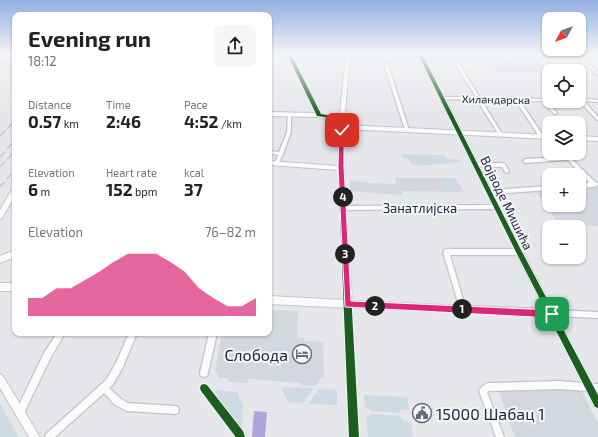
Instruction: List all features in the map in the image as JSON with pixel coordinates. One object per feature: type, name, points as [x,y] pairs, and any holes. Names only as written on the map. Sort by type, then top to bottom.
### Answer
[{"type":"street","points":[[299,74],[318,115]]},
{"type":"street","points":[[347,74],[344,114],[341,120],[341,168],[348,304]]},
{"type":"street","points":[[389,74],[407,130]]},
{"type":"street","name":"Војводе Мишића","points":[[430,74],[519,252],[594,388],[598,404]]},
{"type":"street","points":[[464,74],[501,135]]},
{"type":"street","name":"Хиландарска","points":[[442,98],[542,100]]},
{"type":"street","points":[[517,99],[542,136]]},
{"type":"street","points":[[586,100],[598,101]]},
{"type":"street","points":[[586,106],[598,119]]},
{"type":"street","points":[[552,108],[555,113]]},
{"type":"street","points":[[272,114],[318,115],[341,120]]},
{"type":"street","points":[[277,162],[289,132],[289,114]]},
{"type":"street","points":[[342,127],[542,136]]},
{"type":"street","points":[[586,138],[598,139]]},
{"type":"street","points":[[272,152],[281,154]]},
{"type":"street","points":[[525,161],[542,159]]},
{"type":"street","points":[[572,160],[596,184]]},
{"type":"street","points":[[272,163],[341,168]]},
{"type":"street","points":[[476,165],[501,164],[504,165],[507,171]]},
{"type":"street","points":[[586,185],[596,184]]},
{"type":"street","points":[[490,192],[542,188]]},
{"type":"street","points":[[0,216],[12,195]]},
{"type":"street","name":"Занатлијска","points":[[344,208],[497,207]]},
{"type":"street","points":[[463,309],[446,252],[519,252]]},
{"type":"street","points":[[0,260],[12,254]]},
{"type":"street","points":[[1,287],[12,288]]},
{"type":"street","points":[[272,300],[598,315]]},
{"type":"street","points":[[20,412],[47,356],[59,336]]},
{"type":"street","points":[[49,437],[104,388],[114,376],[132,336]]},
{"type":"street","points":[[204,372],[212,336]]},
{"type":"street","points":[[0,379],[34,437]]},
{"type":"street","points":[[500,437],[483,391],[488,387],[560,385],[594,388]]},
{"type":"street","points":[[104,388],[118,402],[127,407],[175,410]]},
{"type":"shaded area","points":[[401,154],[444,155],[447,159],[459,160],[461,162],[418,166],[412,165],[409,159],[405,159]]},
{"type":"shaded area","points":[[395,178],[455,178],[464,192],[402,191],[403,195],[350,191],[350,180],[370,183],[396,184]]},
{"type":"shaded area","points":[[435,180],[455,180],[460,190],[439,190]]},
{"type":"shaded area","points":[[598,187],[598,226],[586,226],[586,220],[557,220],[551,212],[586,212],[586,188]]},
{"type":"shaded area","points":[[542,190],[542,200],[535,191]]},
{"type":"shaded area","points":[[272,310],[298,311],[298,338],[304,338],[304,341],[323,342],[324,378],[321,378],[316,386],[302,385],[300,383],[248,379],[249,383],[228,382],[229,378],[218,378],[218,374],[215,371],[221,336],[272,336]]},
{"type":"shaded area","points":[[281,387],[314,388],[303,403],[288,402]]},
{"type":"shaded area","points":[[580,387],[598,424],[598,437],[515,437],[498,389]]},
{"type":"shaded area","points":[[319,389],[337,390],[337,405],[308,404]]},
{"type":"shaded area","points":[[216,390],[238,392],[238,397],[243,403],[242,429],[215,395]]},
{"type":"shaded area","points":[[364,395],[407,397],[409,409],[402,409],[399,413],[372,411],[365,407]]},
{"type":"shaded area","points":[[0,404],[19,437],[0,437]]},
{"type":"shaded area","points":[[254,411],[267,412],[265,437],[252,437]]},
{"type":"shaded area","points":[[372,414],[400,416],[404,421],[411,422],[413,437],[368,437],[366,418]]},
{"type":"railway","points":[[0,136],[12,124]]},
{"type":"railway","points":[[0,157],[12,143]]},
{"type":"railway","points":[[0,167],[12,154]]},
{"type":"railway","points":[[0,187],[12,173]]},
{"type":"cycle path","points":[[299,74],[319,115],[339,118],[342,122],[341,167],[354,437]]},
{"type":"cycle path","points":[[430,74],[519,252],[598,404]]},
{"type":"cycle path","points":[[204,388],[240,434],[240,437]]},
{"type":"place","name":"Слобода","points":[[302,354]]},
{"type":"place","name":"15000 Шабац 1","points":[[422,413]]},
{"type":"route","points":[[342,130],[341,167],[348,304],[552,314]]}]
